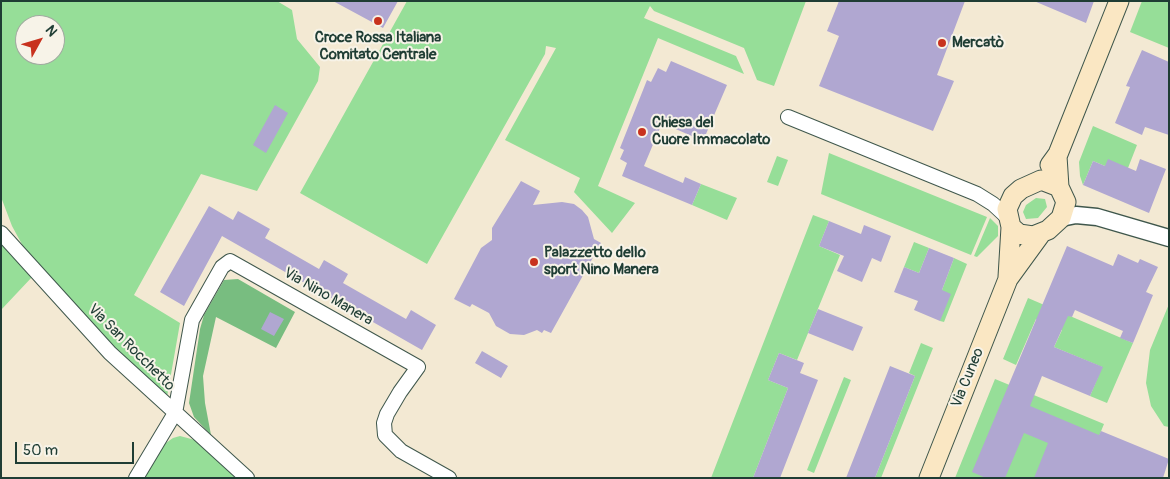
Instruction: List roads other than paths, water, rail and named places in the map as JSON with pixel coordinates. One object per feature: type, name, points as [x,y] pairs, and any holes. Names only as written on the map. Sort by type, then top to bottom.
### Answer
[{"type":"main road","points":[[1013,196],[1032,182],[1057,156],[1120,1]]},
{"type":"main road","points":[[1057,156],[1061,190],[1066,202],[1061,218]]},
{"type":"main road","points":[[1032,182],[1048,181],[1061,190]]},
{"type":"main road","name":"Via Cuneo","points":[[1008,279],[1009,222],[1007,210],[1013,196]]},
{"type":"main road","name":"Via Cuneo","points":[[929,478],[1008,279],[1040,235],[1061,218]]},
{"type":"main road","points":[[1009,222],[1028,236],[1040,235]]},
{"type":"street","points":[[788,117],[977,194],[994,204],[1009,222]]},
{"type":"street","points":[[1061,190],[1080,209],[1097,217],[1169,238]]},
{"type":"street","points":[[977,194],[997,197],[1013,196]]},
{"type":"street","points":[[1061,218],[1076,215],[1097,217]]},
{"type":"street","name":"Via San Rocchetto","points":[[1,233],[110,353],[247,478]]},
{"type":"street","name":"Via Nino Manera","points":[[175,413],[192,320],[222,267],[230,261],[235,262],[418,367],[400,392],[384,422],[385,435],[401,451],[449,478]]},
{"type":"street","points":[[136,478],[175,413]]},
{"type":"place","name":"Croce Rossa Italiana Comitato Centrale","points":[[378,21]]},
{"type":"place","name":"Mercatò","points":[[942,43]]},
{"type":"place","name":"Chiesa del Cuore Immacolato","points":[[642,132]]},
{"type":"place","name":"Palazzetto dello sport Nino Manera","points":[[534,262]]}]
